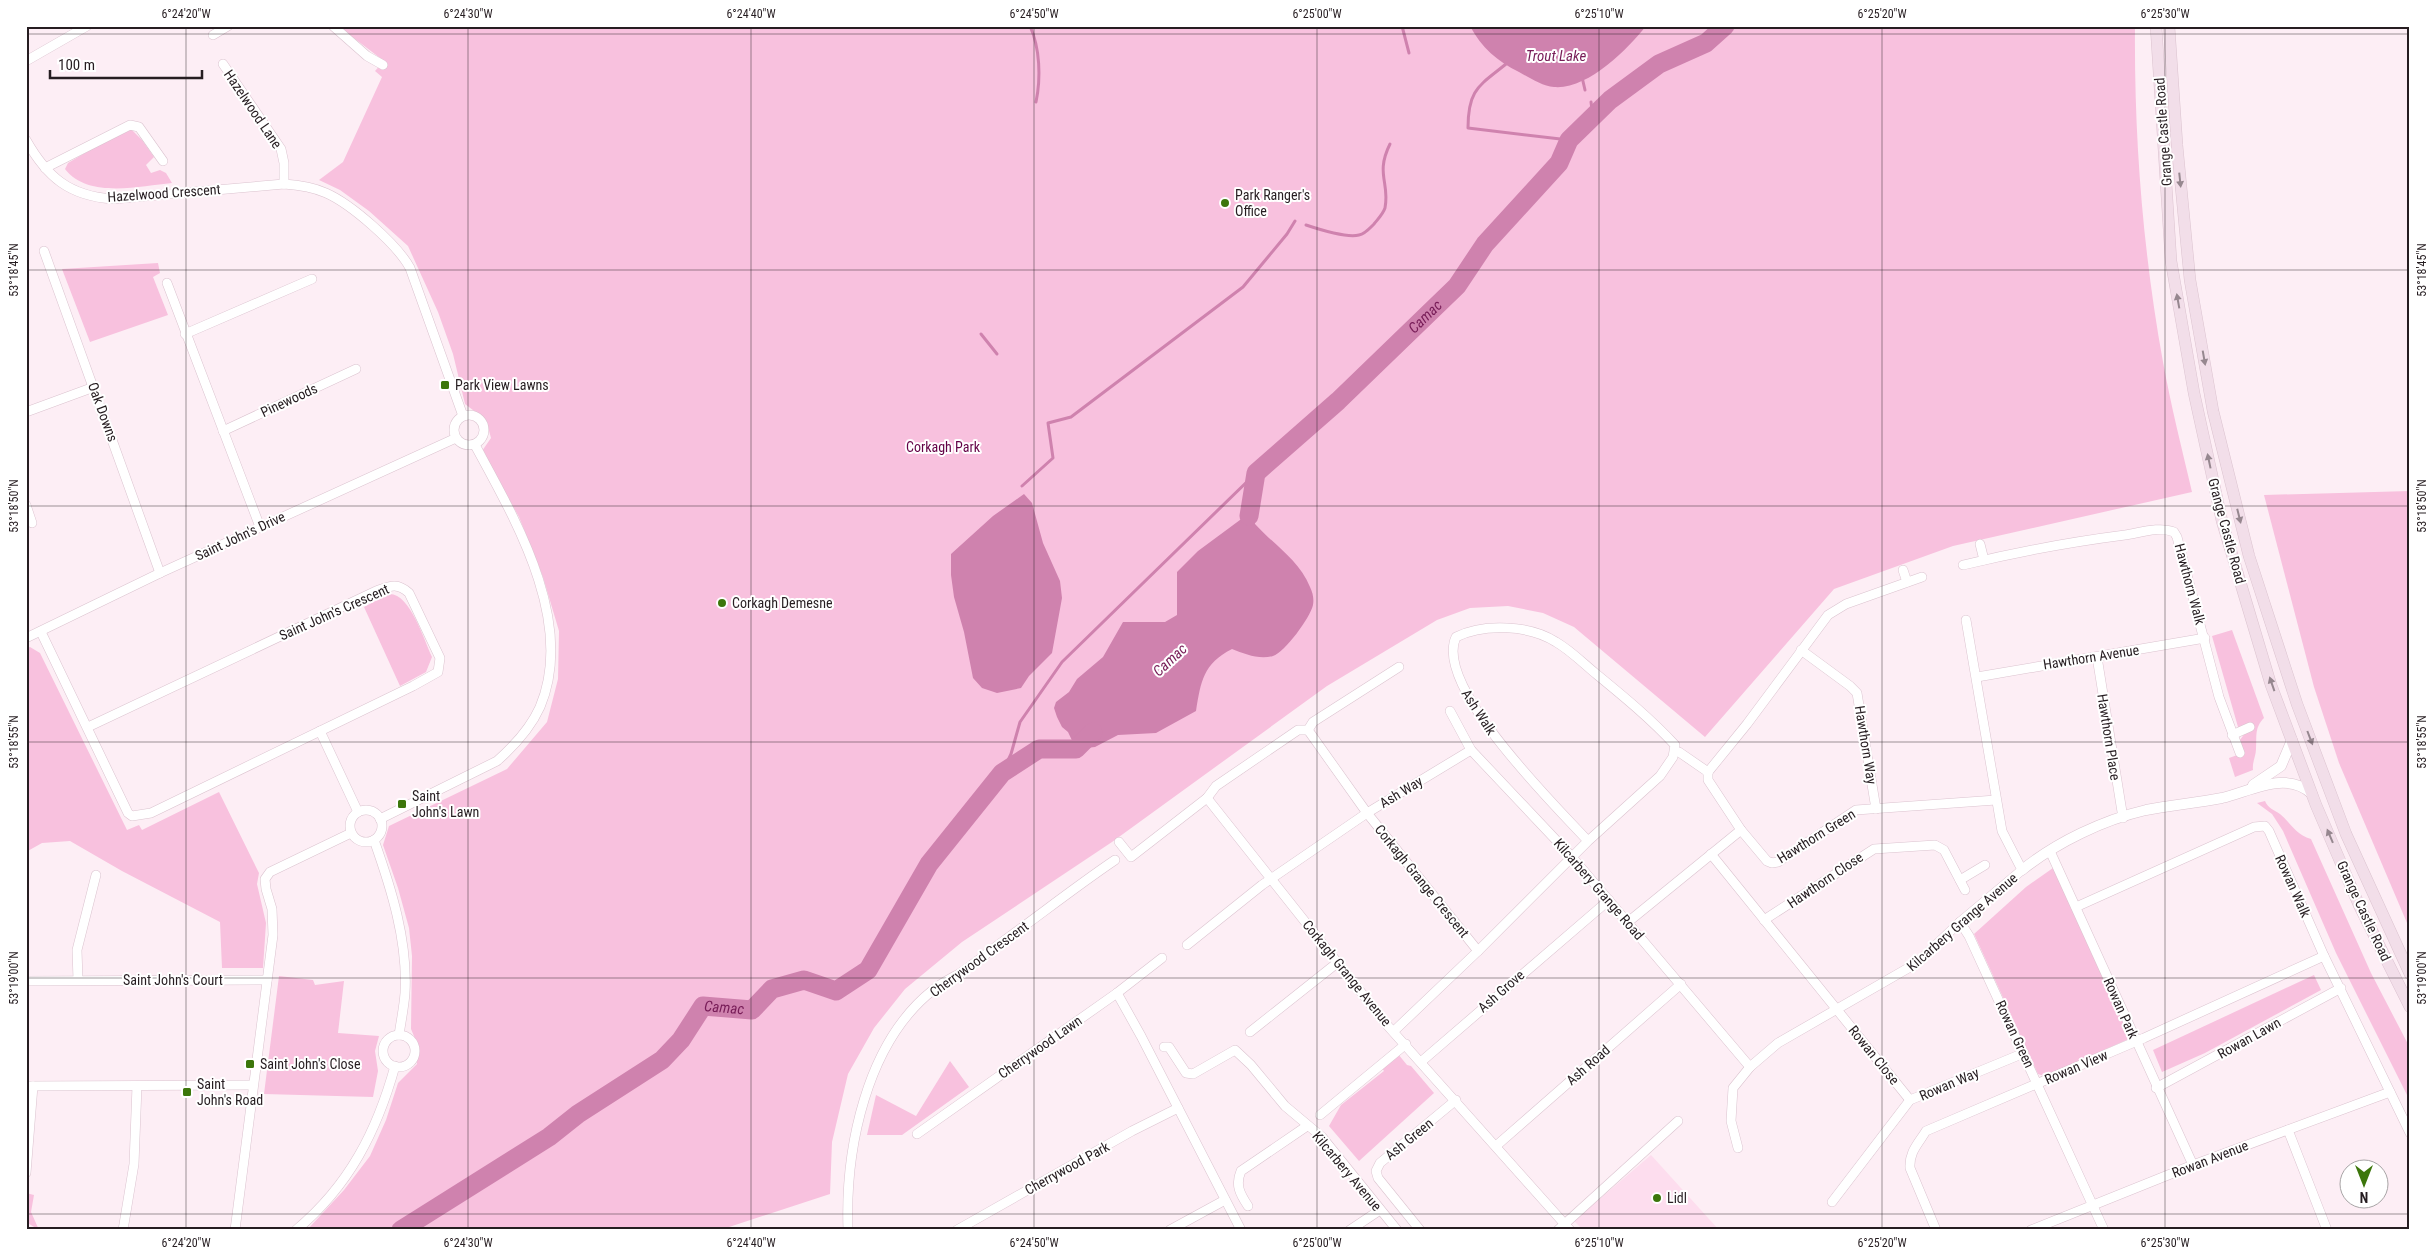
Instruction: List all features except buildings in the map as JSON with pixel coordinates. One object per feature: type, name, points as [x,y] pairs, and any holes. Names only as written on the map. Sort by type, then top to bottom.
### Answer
[{"type":"main road","name":"Grange Castle Road","points":[[2156,26],[2171,261],[2194,393],[2222,521],[2272,685],[2312,794],[2359,905],[2410,1007]]},
{"type":"main road","name":"Grange Castle Road","points":[[2169,26],[2176,146],[2190,280],[2213,411],[2249,556],[2297,704],[2346,834],[2410,974]]},
{"type":"street","points":[[26,61],[86,26]]},
{"type":"street","points":[[213,35],[228,26]]},
{"type":"street","points":[[333,26],[368,56],[383,65]]},
{"type":"street","name":"Hazelwood Lane","points":[[223,64],[281,149],[284,163],[284,184]]},
{"type":"street","points":[[45,168],[130,125],[139,127],[163,161]]},
{"type":"street","name":"Hazelwood Crescent","points":[[26,140],[54,178],[71,189],[100,198],[113,199],[284,184],[318,190],[335,197],[386,239],[403,256],[410,268],[464,416]]},
{"type":"street","name":"Oak Downs","points":[[44,251],[160,573]]},
{"type":"street","points":[[185,334],[312,278]]},
{"type":"street","points":[[167,283],[260,527]]},
{"type":"street","name":"Pinewoods","points":[[223,431],[356,370]]},
{"type":"street","points":[[26,412],[94,387]]},
{"type":"street","points":[[464,416],[474,416],[482,422],[484,432],[480,442],[475,445],[466,446],[456,438],[454,433],[455,423],[464,416]]},
{"type":"street","name":"Saint John's Drive","points":[[26,638],[160,573],[456,438]]},
{"type":"street","points":[[380,819],[497,761],[510,750],[530,724],[539,708],[545,691],[552,638],[544,600],[513,519],[475,445]]},
{"type":"street","points":[[26,505],[32,523]]},
{"type":"street","name":"Hawthorn Walk","points":[[1963,565],[2060,544],[2169,530],[2177,537],[2220,697],[2240,753]]},
{"type":"street","points":[[1980,544],[1984,560]]},
{"type":"street","points":[[1903,570],[1907,582]]},
{"type":"street","points":[[1478,951],[1588,841],[1660,776],[1673,757],[1674,752],[1679,752],[1708,772],[1747,724],[1822,621],[1836,609],[1922,577]]},
{"type":"street","name":"Saint John's Crescent","points":[[41,632],[128,813],[132,816],[151,813],[438,672],[440,658],[409,594],[401,586],[394,585],[376,591],[88,727]]},
{"type":"street","points":[[1966,620],[2002,831],[2022,870]]},
{"type":"street","name":"Ash Walk","points":[[1588,841],[1498,741],[1465,693],[1456,668],[1453,650],[1456,637],[1474,631],[1511,628],[1536,633],[1556,641],[1643,712],[1674,745],[1674,752]]},
{"type":"street","name":"Hawthorn Avenue","points":[[1977,677],[2205,638]]},
{"type":"street","name":"Hawthorn Way","points":[[1801,650],[1857,693],[1876,809]]},
{"type":"street","name":"Hawthorn Place","points":[[2097,657],[2123,818]]},
{"type":"street","points":[[1119,842],[1131,857],[1207,798],[1216,786],[1298,730],[1308,730],[1313,722],[1399,667]]},
{"type":"street","name":"Kilcarbery Grange Road","points":[[1450,711],[1471,750],[1572,857],[1750,1067]]},
{"type":"street","points":[[2232,735],[2250,727]]},
{"type":"street","name":"Ash Way","points":[[1308,730],[1367,813],[1471,750]]},
{"type":"street","points":[[320,731],[358,812]]},
{"type":"street","name":"Kilcarbery Grange Avenue","points":[[2242,792],[2269,776],[2281,766],[2292,740]]},
{"type":"street","name":"Hawthorn Green","points":[[1708,772],[1708,780],[1742,830],[1767,861],[1772,864],[1778,862],[1852,812],[1996,800]]},
{"type":"street","name":"Kilcarbery Grange Avenue","points":[[1738,1148],[1731,1121],[1733,1088],[1750,1067],[1778,1043],[1918,963],[1960,922],[2022,870],[2050,851],[2088,831],[2146,810],[2222,798],[2283,782],[2300,785],[2312,794]]},
{"type":"street","name":"Corkagh Grange Avenue","points":[[1207,798],[1394,1031],[1496,1146],[1564,1228]]},
{"type":"street","points":[[358,812],[373,812],[380,819],[381,833],[374,840],[364,842],[354,838],[351,833],[350,824],[358,812]]},
{"type":"street","name":"Corkagh Grange Crescent","points":[[1187,945],[1271,880],[1367,813],[1478,951],[1394,1031]]},
{"type":"street","name":"Rowan Walk","points":[[2076,907],[2259,825],[2265,826],[2270,831],[2324,956],[2410,1133]]},
{"type":"street","points":[[1628,922],[1742,830]]},
{"type":"street","points":[[234,1230],[274,924],[265,879],[270,872],[351,833]]},
{"type":"street","points":[[374,840],[393,896],[402,941],[405,992],[399,1035]]},
{"type":"street","name":"Hawthorn Close","points":[[1764,920],[1874,849],[1936,846],[1944,850],[1965,890]]},
{"type":"street","name":"Rowan Park","points":[[2050,851],[2156,1088],[2193,1165]]},
{"type":"street","points":[[1711,854],[1838,1010]]},
{"type":"street","name":"Cherrywood Crescent","points":[[848,1230],[849,1167],[856,1131],[877,1065],[898,1029],[932,990],[962,972],[1116,860]]},
{"type":"street","points":[[1960,880],[1985,865]]},
{"type":"street","points":[[78,980],[77,950],[96,874]]},
{"type":"street","name":"Ash Grove","points":[[1422,1061],[1609,900]]},
{"type":"street","name":"Rowan Green","points":[[1960,922],[1969,936],[2024,1053],[2104,1230]]},
{"type":"street","name":"Rowan View","points":[[1936,1230],[1910,1168],[1910,1154],[1926,1132],[2324,956]]},
{"type":"street","name":"Cherrywood Lawn","points":[[917,1134],[1117,993],[1162,958]]},
{"type":"street","points":[[1250,1032],[1338,963]]},
{"type":"street","name":"Saint John's Court","points":[[26,981],[268,980]]},
{"type":"street","name":"Ash Road","points":[[1496,1146],[1681,984]]},
{"type":"street","name":"Rowan Lawn","points":[[2156,1088],[2341,988]]},
{"type":"street","points":[[1117,993],[1142,1036],[1241,1230]]},
{"type":"street","name":"Rowan Close","points":[[1838,1010],[1910,1100]]},
{"type":"street","points":[[399,1035],[411,1040],[415,1054],[405,1066],[395,1066],[386,1061],[384,1046],[390,1038],[399,1035]]},
{"type":"street","points":[[1320,1115],[1406,1044]]},
{"type":"street","name":"Kilcarbery Avenue","points":[[1164,1046],[1169,1047],[1186,1073],[1193,1074],[1235,1050],[1251,1065],[1285,1106],[1322,1137],[1397,1230]]},
{"type":"street","name":"Rowan Way","points":[[1832,1202],[1910,1100],[2024,1053]]},
{"type":"street","points":[[296,1230],[349,1173],[384,1106],[395,1066]]},
{"type":"street","points":[[26,1173],[29,1086],[253,1085]]},
{"type":"street","points":[[123,1230],[134,1164],[137,1086]]},
{"type":"street","name":"Rowan Avenue","points":[[2031,1230],[2193,1165],[2390,1092]]},
{"type":"street","name":"Ash Green","points":[[1420,1230],[1378,1178],[1376,1171],[1380,1163],[1456,1100]]},
{"type":"street","name":"Cherrywood Park","points":[[957,1230],[1132,1131],[1178,1108]]},
{"type":"street","points":[[1564,1228],[1678,1121]]},
{"type":"street","points":[[1248,1206],[1239,1192],[1237,1180],[1241,1171],[1307,1126]]},
{"type":"street","points":[[2288,1130],[2328,1230]]},
{"type":"street","points":[[1170,1230],[1225,1200]]},
{"type":"street","points":[[1350,1230],[1380,1210]]},
{"type":"shaded area","points":[[1651,1155],[1719,1230],[1583,1230],[1574,1221]]},
{"type":"green space","name":"Corkagh Park","points":[[338,26],[2135,26],[2138,153],[2150,279],[2166,378],[2192,492],[1953,546],[1834,589],[1705,737],[1574,627],[1543,613],[1508,606],[1470,608],[1437,620],[1327,686],[1112,842],[962,942],[905,989],[874,1028],[848,1074],[832,1142],[830,1194],[720,1230],[307,1230],[344,1190],[370,1156],[386,1120],[398,1083],[417,1064],[416,1041],[411,1029],[412,956],[409,928],[383,845],[389,826],[507,769],[547,722],[558,679],[559,631],[543,577],[519,517],[482,451],[491,438],[486,420],[465,404],[453,354],[438,312],[408,246],[369,211],[340,190],[319,180],[343,162],[382,77],[375,71],[384,61]]},
{"type":"green space","points":[[129,127],[142,140],[154,157],[146,165],[151,173],[160,170],[166,173],[172,183],[130,188],[101,187],[87,184],[75,178],[65,169],[68,163]]},
{"type":"green space","points":[[158,263],[160,273],[153,277],[168,315],[90,342],[62,269]]},
{"type":"green space","points":[[2410,491],[2410,930],[2339,763],[2314,687],[2264,495]]},
{"type":"green space","points":[[389,594],[397,596],[410,609],[432,657],[426,672],[400,686],[364,607]]},
{"type":"green space","points":[[2232,630],[2264,718],[2257,729],[2253,770],[2235,777],[2229,758],[2243,753],[2240,740],[2245,733],[2241,727],[2238,727],[2212,636]]},
{"type":"green space","points":[[30,647],[40,653],[127,830],[139,825],[142,830],[219,792],[259,873],[257,884],[266,923],[263,968],[222,968],[220,922],[122,871],[70,841],[42,843],[26,852],[26,648]]},
{"type":"green space","points":[[2265,801],[2269,807],[2280,814],[2297,831],[2311,839],[2371,973],[2410,1048],[2410,1101],[2336,953],[2283,831],[2272,814],[2257,803]]},
{"type":"green space","points":[[2053,868],[2129,1035],[2129,1039],[2044,1076],[2038,1074],[1974,934],[2026,887]]},
{"type":"green space","points":[[2314,975],[2321,990],[2205,1053],[2162,1072],[2153,1050]]},
{"type":"green space","points":[[279,976],[313,980],[315,985],[344,981],[338,1033],[379,1036],[375,1051],[378,1071],[373,1097],[264,1094]]},
{"type":"green space","points":[[1398,1054],[1434,1093],[1359,1161],[1329,1126],[1341,1105],[1384,1071],[1382,1068]]},
{"type":"green space","points":[[950,1061],[969,1087],[902,1135],[867,1135],[876,1095],[916,1116]]},
{"type":"green space","points":[[26,1193],[34,1195],[31,1212],[39,1230],[26,1222]]},
{"type":"water","name":"Trout Lake","points":[[1470,26],[1646,26],[1617,57],[1593,75],[1567,86],[1554,87],[1536,81],[1497,59],[1479,41]]},
{"type":"water","points":[[1251,492],[1255,492],[1253,512],[1255,524],[1293,561],[1311,589],[1313,605],[1302,626],[1290,642],[1273,656],[1257,657],[1232,649],[1222,655],[1209,667],[1205,674],[1196,711],[1156,733],[1118,735],[1095,747],[1076,749],[1068,732],[1062,727],[1057,717],[1054,708],[1056,702],[1069,692],[1077,679],[1103,657],[1123,622],[1165,622],[1177,615],[1177,572],[1198,551],[1244,517]]},
{"type":"water","points":[[1024,494],[1032,503],[1043,543],[1060,581],[1062,598],[1052,653],[1029,676],[1021,688],[997,693],[982,688],[973,678],[964,632],[954,597],[951,554],[993,516]]},
{"type":"waterway","points":[[1030,26],[1036,44],[1039,63],[1039,83],[1036,102]]},
{"type":"waterway","points":[[1402,26],[1409,53]]},
{"type":"waterway","name":"Camac","points":[[1249,516],[1256,473],[1338,401],[1457,286],[1485,244],[1559,163],[1569,140],[1610,100],[1659,64],[1706,43],[1725,26]]},
{"type":"waterway","name":"Camac","points":[[1506,64],[1482,84],[1473,96],[1470,105],[1468,128],[1569,140]]},
{"type":"waterway","points":[[1582,77],[1585,90]]},
{"type":"waterway","points":[[1591,102],[1593,117]]},
{"type":"waterway","points":[[1306,225],[1332,233],[1354,236],[1369,229],[1385,208],[1386,192],[1383,171],[1390,144]]},
{"type":"waterway","points":[[1022,486],[1053,458],[1048,423],[1071,417],[1243,287],[1287,234],[1295,221]]},
{"type":"waterway","points":[[981,334],[997,354]]},
{"type":"waterway","name":"Camac","points":[[1002,773],[1011,754],[1020,722],[1062,662],[1256,473]]},
{"type":"waterway","name":"Camac","points":[[401,1230],[549,1137],[578,1114],[662,1060],[681,1040],[703,1006],[752,1010],[772,989],[804,980],[836,991],[868,970],[929,864],[1002,773],[1039,749],[1076,749],[1093,732]]},
{"type":"place","name":"Park Ranger's Office","points":[[1225,203]]},
{"type":"place","name":"Park View Lawns","points":[[445,385]]},
{"type":"place","name":"Corkagh Demesne","points":[[722,603]]},
{"type":"place","name":"Saint John's Lawn","points":[[402,804]]},
{"type":"place","name":"Saint John's Close","points":[[250,1064]]},
{"type":"place","name":"Saint John's Road","points":[[187,1092]]},
{"type":"place","name":"Lidl","points":[[1657,1198]]}]
